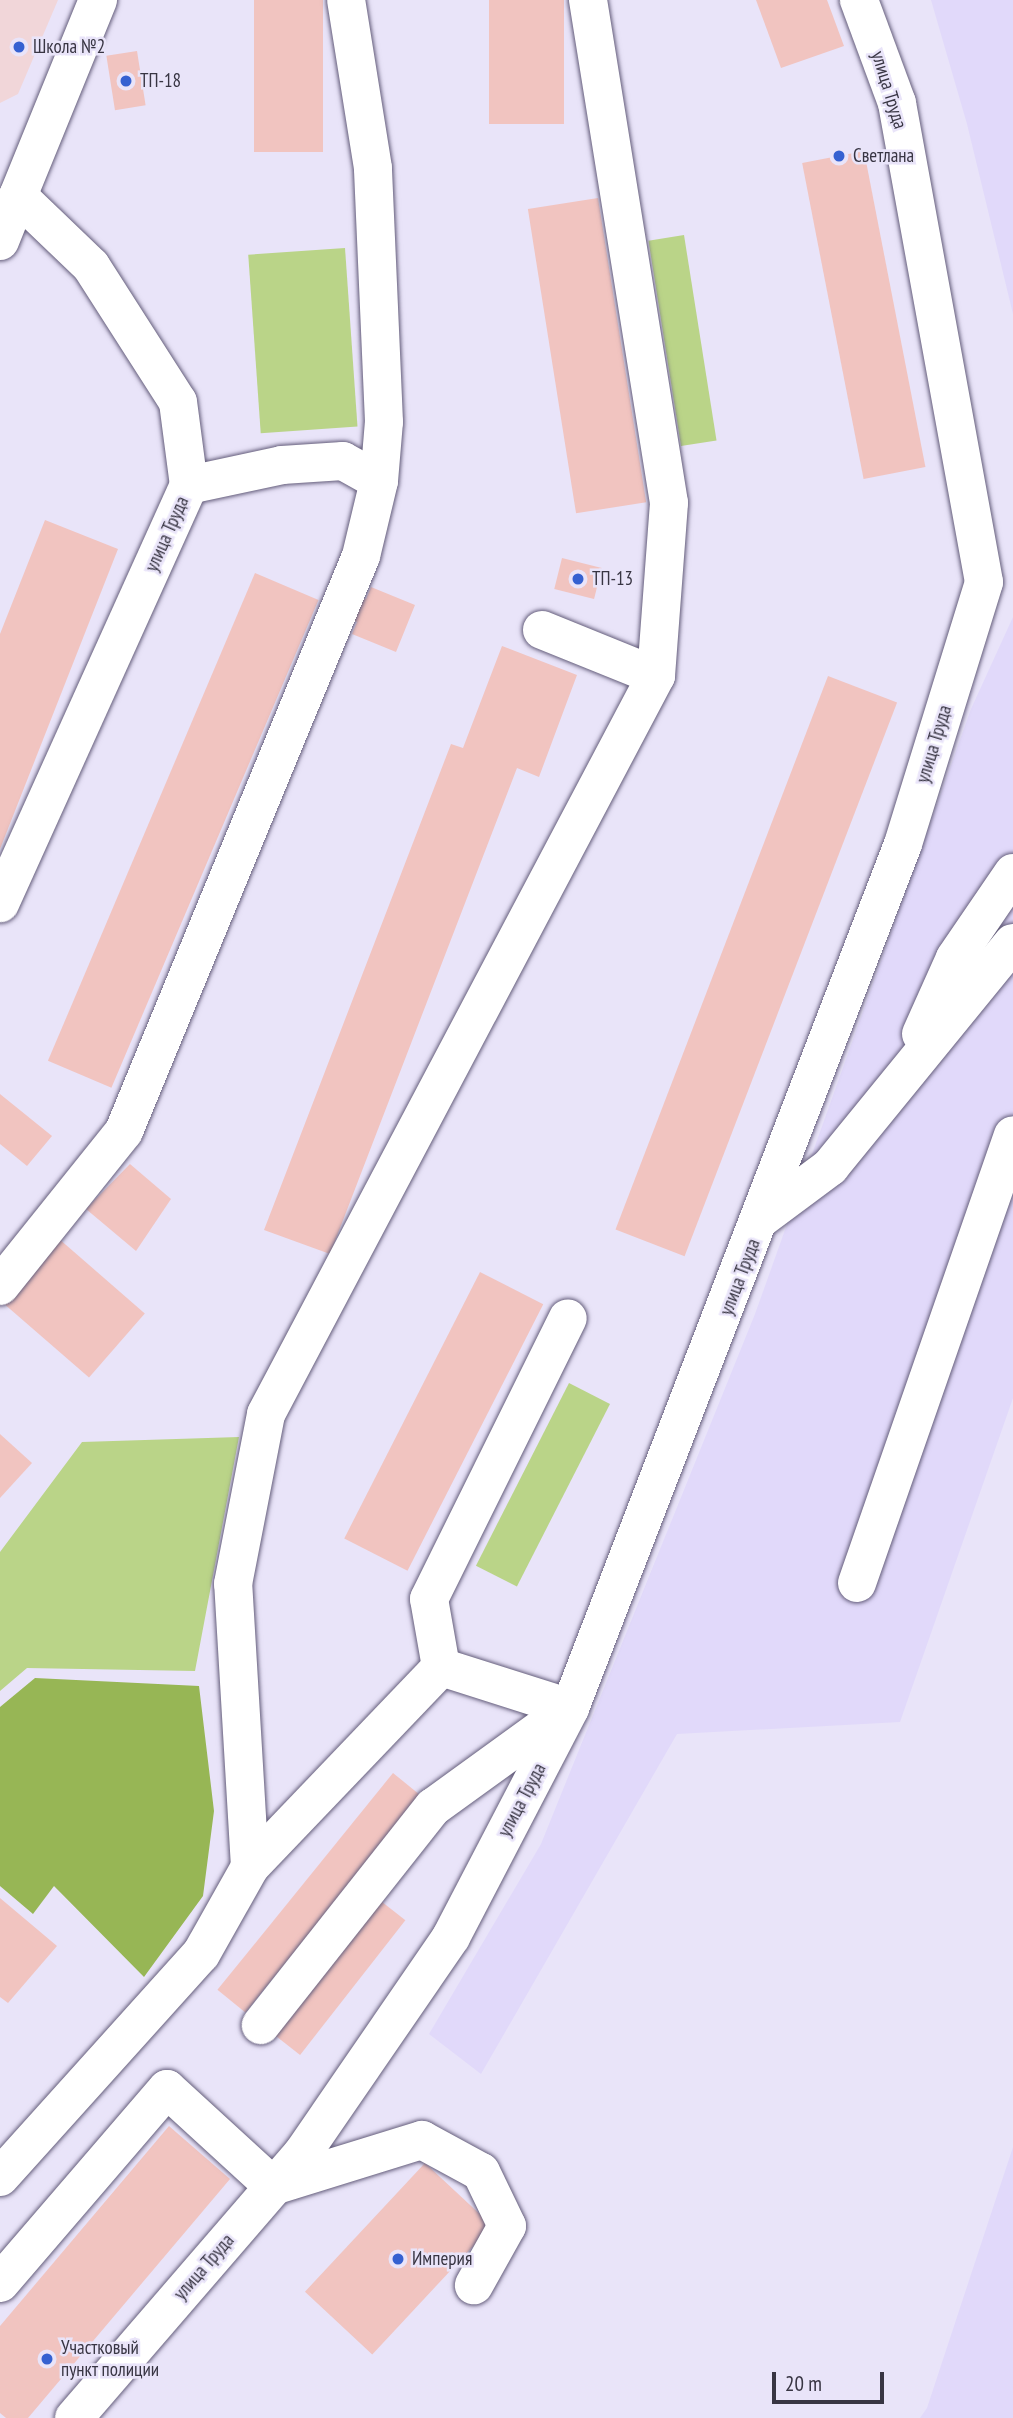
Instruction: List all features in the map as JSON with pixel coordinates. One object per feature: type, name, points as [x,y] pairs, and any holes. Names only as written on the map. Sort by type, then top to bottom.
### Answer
[{"type":"street","points":[[0,241],[98,0]]},
{"type":"street","points":[[0,1286],[124,1131],[361,556],[379,481],[384,422],[373,168],[346,0]]},
{"type":"street","points":[[250,1867],[233,1584],[266,1413],[656,676],[669,503],[588,0]]},
{"type":"street","name":"улица Труда","points":[[74,2418],[273,2186],[450,1937],[570,1708],[763,1217],[903,844],[984,582],[897,103],[859,0]]},
{"type":"street","name":"улица Труда","points":[[0,161],[18,196],[91,266],[178,402],[189,485],[0,903]]},
{"type":"street","points":[[189,485],[282,465],[343,461],[379,481]]},
{"type":"street","points":[[542,630],[656,676]]},
{"type":"street","points":[[901,1081],[955,958],[1013,873]]},
{"type":"street","points":[[763,1217],[830,1167],[1013,943]]},
{"type":"street","points":[[857,1583],[1013,1135]]},
{"type":"street","points":[[441,1667],[429,1599],[568,1318]]},
{"type":"street","points":[[0,2177],[201,1954],[250,1867],[441,1667]]},
{"type":"street","points":[[441,1667],[570,1708]]},
{"type":"street","points":[[261,2025],[433,1807],[570,1708]]},
{"type":"street","points":[[0,2283],[167,2089],[273,2186],[422,2140],[481,2172],[507,2226],[474,2285]]},
{"type":"shaded area","name":"Школа №2","points":[[0,0],[58,0],[18,94],[0,103]]},
{"type":"shaded area","points":[[931,0],[1013,0],[1013,314],[967,124]]},
{"type":"shaded area","points":[[1013,617],[1013,1398],[900,1722],[677,1734],[481,2074],[429,2034],[541,1844],[755,1314],[971,709]]},
{"type":"shaded area","points":[[1013,2147],[1013,2418],[920,2418],[927,2408]]},
{"type":"green space","points":[[684,235],[717,440],[681,446],[648,241]]},
{"type":"green space","points":[[345,248],[357,427],[261,433],[248,255]]},
{"type":"green space","points":[[569,1383],[610,1404],[517,1587],[476,1566]]},
{"type":"green space","points":[[239,1437],[195,1671],[27,1668],[0,1691],[0,1552],[82,1442]]},
{"type":"green space","points":[[35,1678],[199,1686],[214,1811],[203,1896],[144,1977],[54,1886],[33,1914],[0,1886],[0,1707]]},
{"type":"building","points":[[254,0],[323,0],[323,152],[254,152]]},
{"type":"building","points":[[489,0],[564,0],[564,124],[489,124]]},
{"type":"building","points":[[756,0],[827,0],[844,46],[781,68]]},
{"type":"building","name":"ТП-18","points":[[137,51],[146,105],[115,110],[106,56]]},
{"type":"building","points":[[864,151],[925,467],[864,479],[802,163]]},
{"type":"building","points":[[598,198],[646,502],[576,513],[528,209]]},
{"type":"building","points":[[45,520],[118,549],[0,849],[0,634]]},
{"type":"building","name":"ТП-13","points":[[562,558],[602,568],[594,599],[554,589]]},
{"type":"building","points":[[255,573],[319,600],[111,1088],[48,1061]]},
{"type":"building","points":[[371,587],[415,605],[396,652],[352,634],[357,622],[347,617],[356,595],[366,599]]},
{"type":"building","points":[[502,646],[577,675],[539,777],[517,768],[330,1254],[264,1230],[451,744],[463,748]]},
{"type":"building","points":[[828,676],[897,703],[685,1256],[615,1230]]},
{"type":"building","points":[[0,1094],[52,1136],[27,1166],[0,1144]]},
{"type":"building","points":[[130,1164],[171,1199],[136,1251],[86,1209]]},
{"type":"building","points":[[58,1238],[145,1313],[89,1378],[2,1302]]},
{"type":"building","points":[[480,1272],[543,1304],[408,1571],[344,1538]]},
{"type":"building","points":[[0,1434],[32,1463],[0,1498]]},
{"type":"building","points":[[393,1773],[421,1796],[245,2012],[217,1990]]},
{"type":"building","points":[[0,1898],[57,1946],[8,2003],[0,1997]]},
{"type":"building","points":[[377,1898],[405,1920],[300,2055],[272,2033]]},
{"type":"building","points":[[169,2126],[230,2179],[28,2418],[6,2418],[0,2413],[0,2326]]},
{"type":"building","name":"Империя","points":[[425,2163],[492,2226],[372,2354],[305,2292]]},
{"type":"place","name":"Школа №2","points":[[19,47]]},
{"type":"place","name":"ТП-18","points":[[126,81]]},
{"type":"place","name":"Светлана","points":[[839,156]]},
{"type":"place","name":"ТП-13","points":[[578,579]]},
{"type":"place","name":"Империя","points":[[398,2259]]},
{"type":"place","name":"Участковый пункт полиции","points":[[47,2359]]}]
